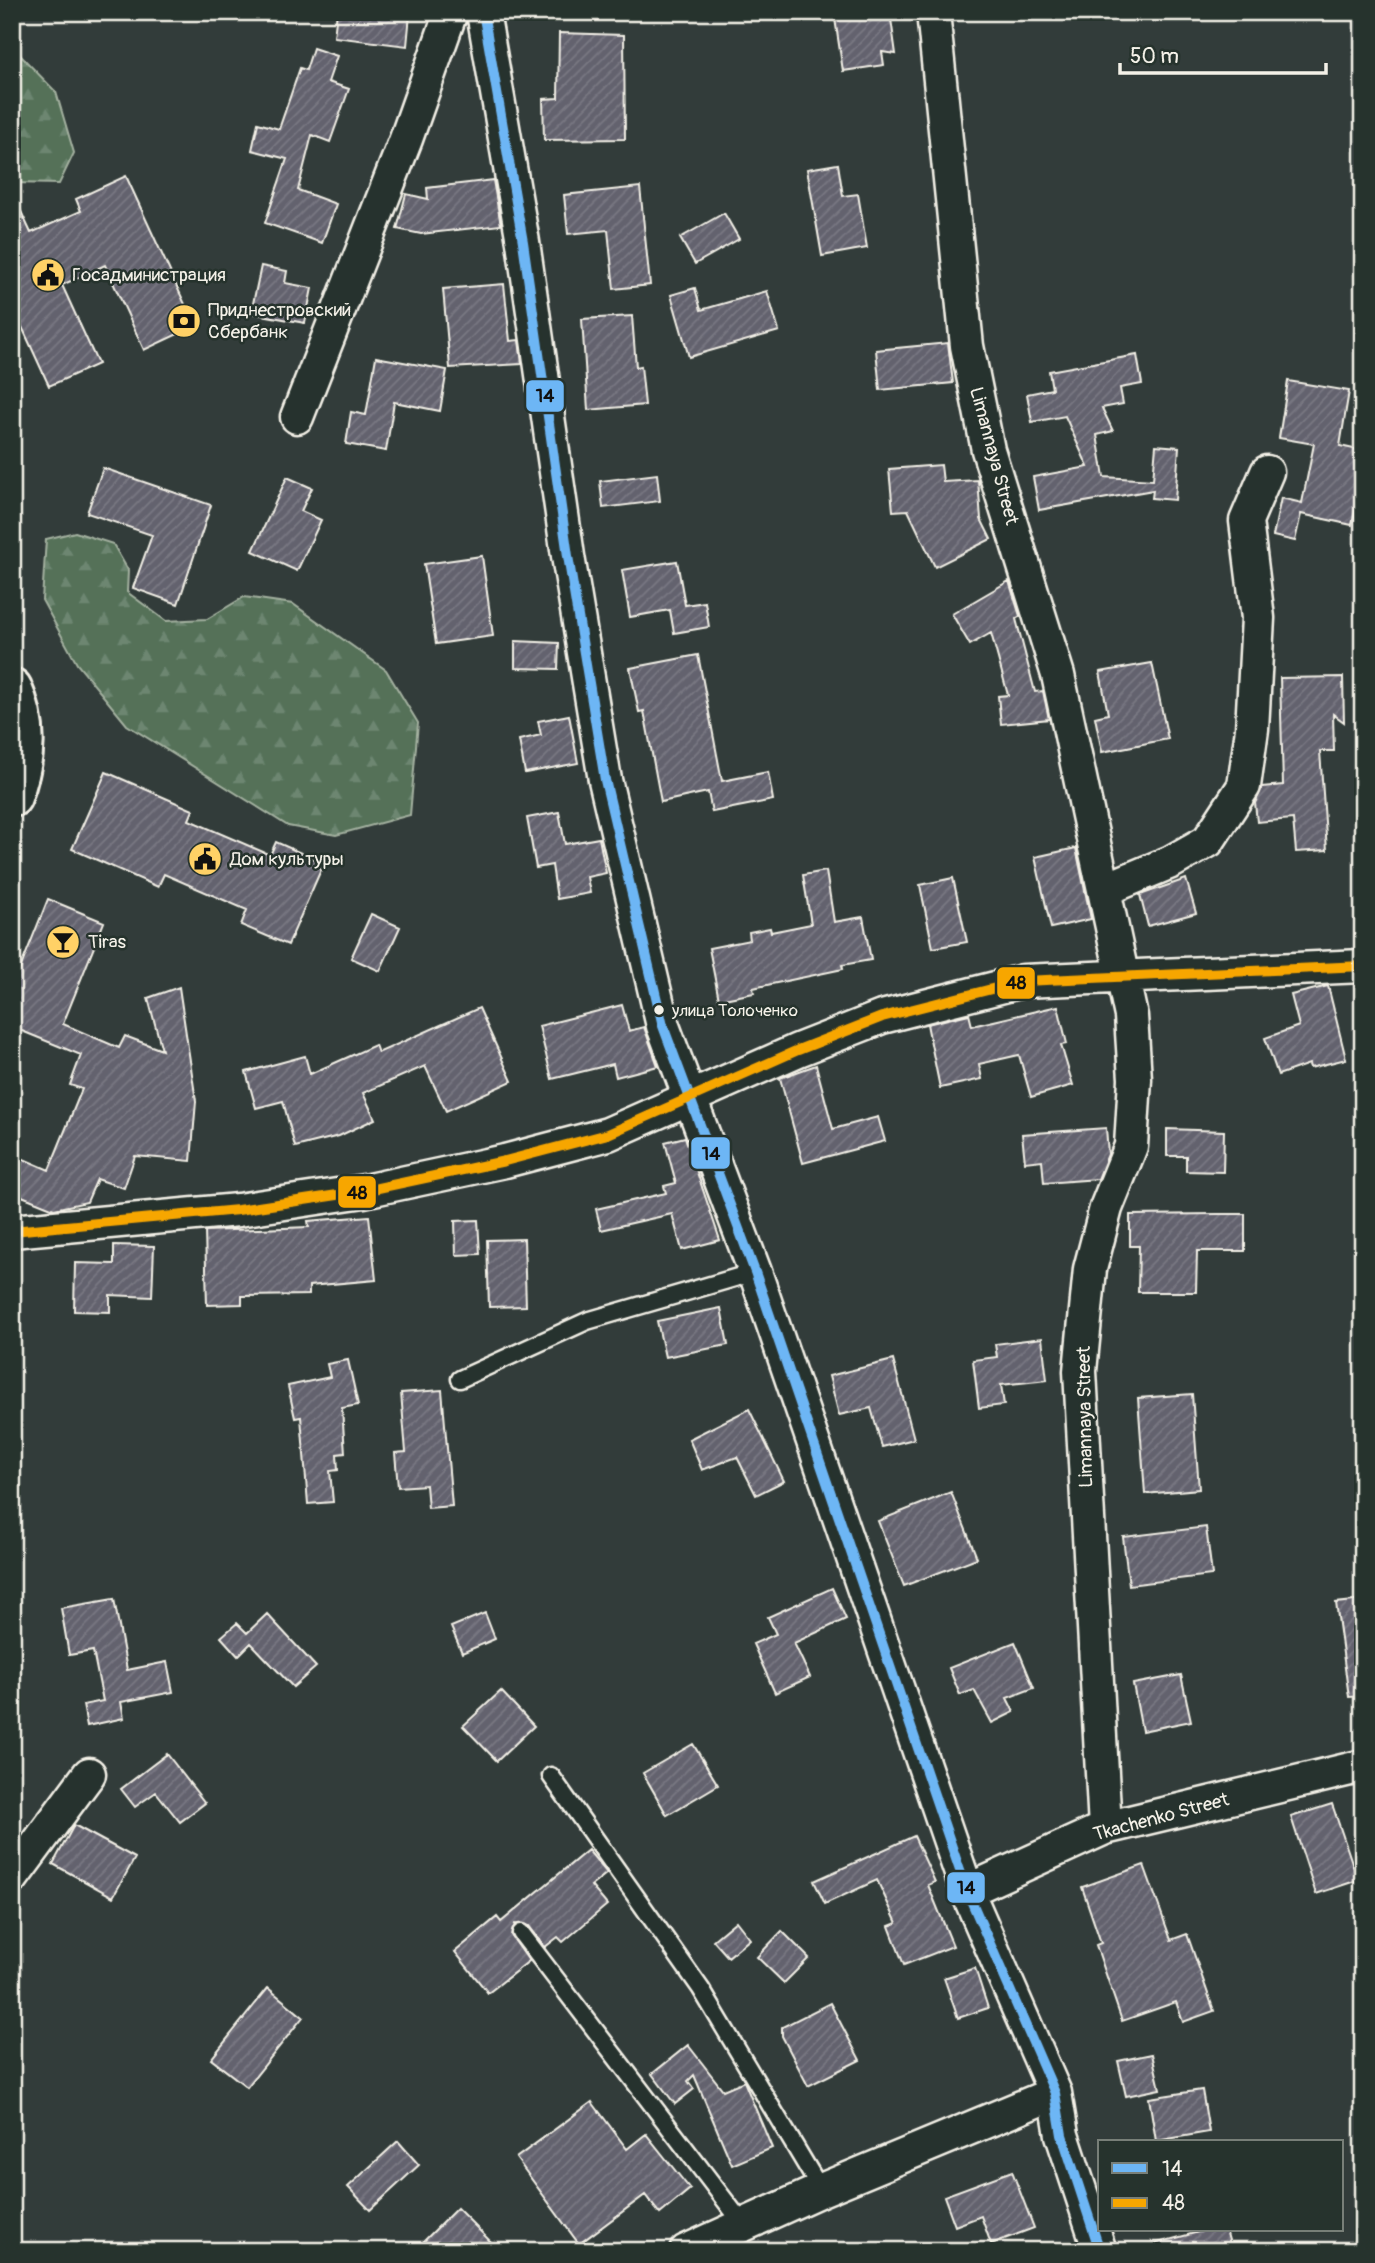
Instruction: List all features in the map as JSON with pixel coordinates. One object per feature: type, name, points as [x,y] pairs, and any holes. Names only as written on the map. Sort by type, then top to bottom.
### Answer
[{"type":"street","points":[[297,417],[406,139],[451,12]]},
{"type":"street","points":[[483,12],[523,242],[568,556],[605,779],[663,1026],[755,1272],[967,1891],[1055,2093],[1062,2135],[1100,2251]]},
{"type":"street","name":"Limannaya Street","points":[[933,12],[967,346],[988,450],[1058,675],[1124,975],[1135,1079],[1131,1146],[1106,1208],[1090,1269],[1080,1371],[1105,1828]]},
{"type":"street","points":[[1104,890],[1171,862],[1208,841],[1244,786],[1252,729],[1258,618],[1246,521],[1267,472]]},
{"type":"street","points":[[12,688],[25,726],[25,746],[22,769],[12,797]]},
{"type":"street","points":[[12,1231],[238,1210],[364,1191],[505,1161],[608,1134],[882,1017],[1023,981],[1363,966]]},
{"type":"street","name":"Tkachenko Street","points":[[967,1891],[1105,1828],[1363,1766]]},
{"type":"street","points":[[12,1878],[89,1774]]},
{"type":"street","points":[[686,2251],[821,2190],[1055,2093]]},
{"type":"lane","points":[[460,1379],[587,1321],[755,1272]]},
{"type":"lane","points":[[551,1776],[701,1989],[821,2190]]},
{"type":"lane","points":[[521,1933],[743,2224]]},
{"type":"green space","points":[[12,52],[18,53],[56,92],[74,153],[59,184],[12,183]]},
{"type":"green space","points":[[75,532],[113,544],[128,570],[127,592],[166,621],[207,619],[244,597],[293,604],[386,670],[418,723],[410,815],[336,835],[288,826],[127,725],[77,664],[42,600],[46,539]]},
{"type":"building","points":[[337,12],[410,14],[407,46],[334,37]]},
{"type":"building","points":[[834,12],[890,12],[896,54],[882,52],[884,65],[843,71]]},
{"type":"building","points":[[559,33],[624,35],[625,139],[544,140],[543,99],[558,98]]},
{"type":"building","points":[[313,48],[337,56],[328,82],[349,89],[330,142],[312,135],[298,190],[336,204],[322,243],[265,223],[287,159],[252,150],[258,123],[279,129],[300,68],[306,70]]},
{"type":"building","points":[[838,164],[843,196],[858,194],[867,248],[822,256],[807,169]]},
{"type":"building","name":"Госадминистрация","points":[[126,176],[195,326],[144,350],[105,265],[62,285],[98,364],[49,386],[12,305],[12,192],[31,233],[81,211],[76,199]]},
{"type":"building","points":[[493,180],[501,225],[421,234],[397,229],[406,194],[428,199],[427,188]]},
{"type":"building","points":[[640,187],[650,285],[614,289],[608,230],[568,234],[564,195]]},
{"type":"building","points":[[724,213],[739,239],[695,264],[680,238]]},
{"type":"building","points":[[261,266],[287,271],[285,283],[312,288],[305,323],[251,313]]},
{"type":"building","points":[[504,284],[510,341],[519,340],[522,364],[450,368],[443,289]]},
{"type":"building","points":[[695,288],[701,310],[767,291],[779,331],[689,357],[671,295]]},
{"type":"building","points":[[632,316],[636,367],[641,366],[645,405],[588,410],[582,319]]},
{"type":"building","points":[[948,343],[953,383],[880,390],[876,350]]},
{"type":"building","points":[[1137,355],[1142,384],[1120,388],[1123,404],[1102,408],[1113,431],[1097,435],[1104,477],[1153,480],[1156,445],[1179,447],[1175,500],[1152,498],[1153,490],[1039,510],[1033,477],[1088,467],[1065,416],[1032,422],[1027,394],[1052,389],[1049,371]]},
{"type":"building","points":[[376,357],[447,370],[440,411],[394,402],[386,451],[346,444],[351,412],[366,415]]},
{"type":"building","points":[[1288,381],[1349,391],[1340,446],[1363,451],[1363,475],[1352,525],[1301,514],[1295,541],[1273,536],[1281,498],[1302,503],[1314,444],[1279,438]]},
{"type":"building","points":[[941,465],[943,482],[978,480],[981,519],[991,539],[935,567],[908,510],[893,511],[889,469]]},
{"type":"building","points":[[103,468],[211,505],[178,604],[133,588],[152,535],[87,513]]},
{"type":"building","points":[[657,474],[660,501],[603,508],[600,481]]},
{"type":"building","points":[[287,477],[312,488],[301,511],[321,520],[297,571],[253,551]]},
{"type":"building","points":[[482,556],[493,636],[436,644],[424,564]]},
{"type":"building","points":[[677,561],[685,605],[705,602],[709,627],[674,633],[670,610],[630,617],[622,570]]},
{"type":"building","points":[[1009,581],[1020,616],[1016,619],[1035,692],[1043,691],[1049,719],[1001,724],[998,696],[1008,695],[991,633],[970,645],[952,614]]},
{"type":"building","points":[[515,641],[559,643],[558,669],[515,668]]},
{"type":"building","points":[[698,655],[722,781],[768,772],[773,800],[712,812],[708,792],[661,802],[644,711],[639,712],[630,668]]},
{"type":"building","points":[[1152,663],[1168,739],[1102,752],[1095,717],[1108,714],[1100,672]]},
{"type":"building","points":[[1343,677],[1344,722],[1333,714],[1334,751],[1320,751],[1327,850],[1296,852],[1293,819],[1257,822],[1255,803],[1262,787],[1283,785],[1280,678]]},
{"type":"building","points":[[569,715],[578,763],[525,773],[519,740],[541,735],[538,721]]},
{"type":"building","name":"Дом культуры","points":[[106,772],[193,810],[189,820],[270,855],[276,842],[324,863],[288,945],[241,925],[247,910],[164,874],[158,887],[72,849]]},
{"type":"building","points":[[559,812],[565,844],[599,838],[606,873],[587,877],[590,893],[557,899],[552,865],[536,868],[527,818]]},
{"type":"building","points":[[1076,848],[1091,919],[1051,928],[1035,857]]},
{"type":"building","points":[[826,871],[834,922],[863,917],[871,960],[842,965],[843,969],[753,988],[754,993],[719,1000],[709,948],[750,940],[749,932],[770,928],[771,932],[811,924],[803,875]]},
{"type":"building","points":[[953,878],[967,942],[933,948],[920,885]]},
{"type":"building","points":[[1186,879],[1196,913],[1148,926],[1140,895]]},
{"type":"building","points":[[48,899],[104,922],[63,1024],[119,1048],[125,1036],[162,1050],[148,998],[179,987],[196,1101],[191,1161],[135,1156],[124,1188],[97,1179],[87,1202],[54,1209],[12,1192],[12,1154],[49,1170],[82,1089],[70,1085],[81,1055],[12,1027],[12,989]]},
{"type":"building","points":[[371,914],[400,927],[380,971],[351,958]]},
{"type":"building","points":[[1328,986],[1346,1059],[1310,1068],[1309,1064],[1278,1075],[1265,1038],[1299,1026],[1291,995]]},
{"type":"building","points":[[622,1005],[629,1031],[644,1027],[658,1066],[616,1077],[613,1064],[552,1079],[539,1026]]},
{"type":"building","points":[[1058,1006],[1067,1044],[1061,1045],[1073,1085],[1031,1097],[1019,1055],[979,1064],[982,1079],[940,1088],[927,1024],[969,1014],[972,1026]]},
{"type":"building","points":[[479,1008],[512,1081],[446,1111],[425,1066],[363,1093],[375,1119],[339,1136],[295,1147],[283,1101],[256,1108],[246,1072],[305,1056],[310,1074],[375,1045],[378,1053]]},
{"type":"building","points":[[816,1065],[833,1129],[878,1117],[885,1141],[803,1163],[780,1078]]},
{"type":"building","points":[[1106,1128],[1108,1154],[1098,1179],[1044,1183],[1042,1160],[1025,1162],[1022,1134]]},
{"type":"building","points":[[1167,1129],[1224,1131],[1223,1172],[1186,1171],[1186,1156],[1167,1156]]},
{"type":"building","points":[[685,1137],[720,1240],[682,1250],[672,1214],[601,1230],[596,1209],[666,1193],[664,1186],[676,1183],[665,1142]]},
{"type":"building","points":[[1245,1214],[1245,1251],[1197,1251],[1196,1292],[1138,1292],[1139,1246],[1130,1246],[1130,1215]]},
{"type":"building","points":[[369,1216],[376,1280],[309,1286],[309,1295],[242,1296],[242,1304],[207,1305],[205,1231],[309,1227],[308,1221]]},
{"type":"building","points":[[478,1220],[480,1254],[456,1255],[455,1221]]},
{"type":"building","points":[[524,1239],[526,1306],[489,1307],[487,1240]]},
{"type":"building","points":[[114,1245],[154,1246],[152,1297],[110,1295],[110,1312],[74,1311],[75,1263],[114,1264]]},
{"type":"building","points":[[721,1308],[728,1345],[665,1357],[657,1321]]},
{"type":"building","points":[[1042,1338],[1047,1380],[1001,1385],[1004,1405],[979,1408],[973,1360],[997,1357],[995,1344]]},
{"type":"building","points":[[348,1360],[358,1405],[342,1408],[345,1453],[337,1454],[338,1470],[330,1471],[333,1502],[308,1504],[301,1417],[295,1418],[288,1386],[330,1377],[327,1364]]},
{"type":"building","points":[[893,1360],[914,1439],[882,1447],[871,1408],[839,1415],[829,1376]]},
{"type":"building","points":[[442,1390],[452,1506],[428,1508],[426,1485],[398,1487],[395,1453],[406,1452],[401,1393]]},
{"type":"building","points":[[1192,1394],[1199,1489],[1145,1494],[1138,1398]]},
{"type":"building","points":[[749,1409],[784,1481],[756,1495],[737,1457],[702,1470],[689,1439]]},
{"type":"building","points":[[951,1492],[977,1558],[904,1586],[878,1521]]},
{"type":"building","points":[[1206,1527],[1212,1575],[1129,1585],[1123,1537]]},
{"type":"building","points":[[832,1588],[846,1619],[794,1643],[810,1677],[775,1693],[753,1644],[776,1634],[768,1617]]},
{"type":"building","points":[[114,1599],[127,1670],[167,1662],[173,1692],[121,1702],[124,1718],[87,1726],[83,1705],[103,1701],[93,1651],[69,1655],[61,1608]]},
{"type":"building","points":[[1363,1600],[1363,1696],[1349,1697],[1336,1603]]},
{"type":"building","points":[[485,1613],[495,1639],[462,1653],[451,1627]]},
{"type":"building","points":[[267,1614],[316,1667],[293,1687],[251,1643],[238,1656],[221,1637],[237,1623],[247,1633]]},
{"type":"building","points":[[1015,1642],[1034,1688],[1007,1698],[1014,1712],[992,1723],[974,1690],[960,1695],[949,1668]]},
{"type":"building","points":[[1181,1675],[1191,1721],[1142,1731],[1133,1684]]},
{"type":"building","points":[[501,1691],[534,1726],[497,1761],[463,1726]]},
{"type":"building","points":[[693,1744],[718,1785],[667,1815],[643,1773]]},
{"type":"building","points":[[167,1754],[205,1803],[180,1822],[156,1792],[135,1807],[121,1789]]},
{"type":"building","points":[[1332,1804],[1358,1880],[1316,1894],[1291,1817]]},
{"type":"building","points":[[74,1825],[135,1858],[113,1897],[53,1864]]},
{"type":"building","points":[[914,1836],[935,1882],[928,1885],[953,1946],[904,1965],[889,1926],[897,1923],[877,1880],[825,1904],[814,1881]]},
{"type":"building","points":[[588,1850],[607,1873],[591,1886],[607,1905],[563,1942],[558,1937],[545,1947],[529,1926],[515,1924],[511,1935],[529,1961],[488,1993],[455,1952],[497,1917],[501,1922]]},
{"type":"building","points":[[1144,1865],[1171,1940],[1187,1934],[1214,2011],[1183,2022],[1176,2002],[1122,2021],[1096,1945],[1101,1943],[1082,1887]]},
{"type":"building","points":[[736,1921],[750,1939],[728,1957],[713,1940]]},
{"type":"building","points":[[782,1931],[809,1958],[784,1983],[757,1957]]},
{"type":"building","points":[[975,1968],[988,2008],[958,2018],[944,1978]]},
{"type":"building","points":[[268,1988],[303,2017],[247,2087],[211,2059]]},
{"type":"building","points":[[830,2003],[860,2060],[808,2086],[782,2036],[782,2027]]},
{"type":"building","points":[[688,2045],[723,2090],[744,2081],[772,2148],[732,2165],[694,2075],[688,2081],[694,2089],[675,2104],[652,2074]]},
{"type":"building","points":[[1152,2054],[1160,2089],[1126,2096],[1118,2061]]},
{"type":"building","points":[[1202,2090],[1209,2132],[1156,2140],[1149,2098]]},
{"type":"building","points":[[592,2102],[627,2149],[646,2134],[690,2189],[660,2214],[645,2195],[579,2244],[516,2158]]},
{"type":"building","points":[[398,2141],[419,2165],[370,2210],[348,2187]]},
{"type":"building","points":[[1012,2171],[1034,2228],[991,2244],[981,2216],[955,2226],[944,2196]]},
{"type":"building","points":[[457,2208],[500,2251],[414,2251]]},
{"type":"building","points":[[1199,2232],[1227,2232],[1232,2251],[1155,2251],[1154,2244]]},
{"type":"transit line","name":"14","points":[[483,12],[523,242],[568,556],[605,780],[663,1026],[755,1272],[967,1891],[1055,2093],[1062,2135],[1100,2251]]},
{"type":"transit line","name":"48","points":[[12,1231],[238,1210],[364,1191],[505,1161],[608,1134],[798,1050],[882,1017],[1023,981],[1363,966]]},
{"type":"place","name":"Госадминистрация","points":[[48,275]]},
{"type":"place","name":"Приднестровский Сбербанк","points":[[184,321]]},
{"type":"place","name":"Дом культуры","points":[[205,859]]},
{"type":"place","name":"Tiras","points":[[63,942]]},
{"type":"place","name":"улица Толоченко","points":[[659,1010]]}]
